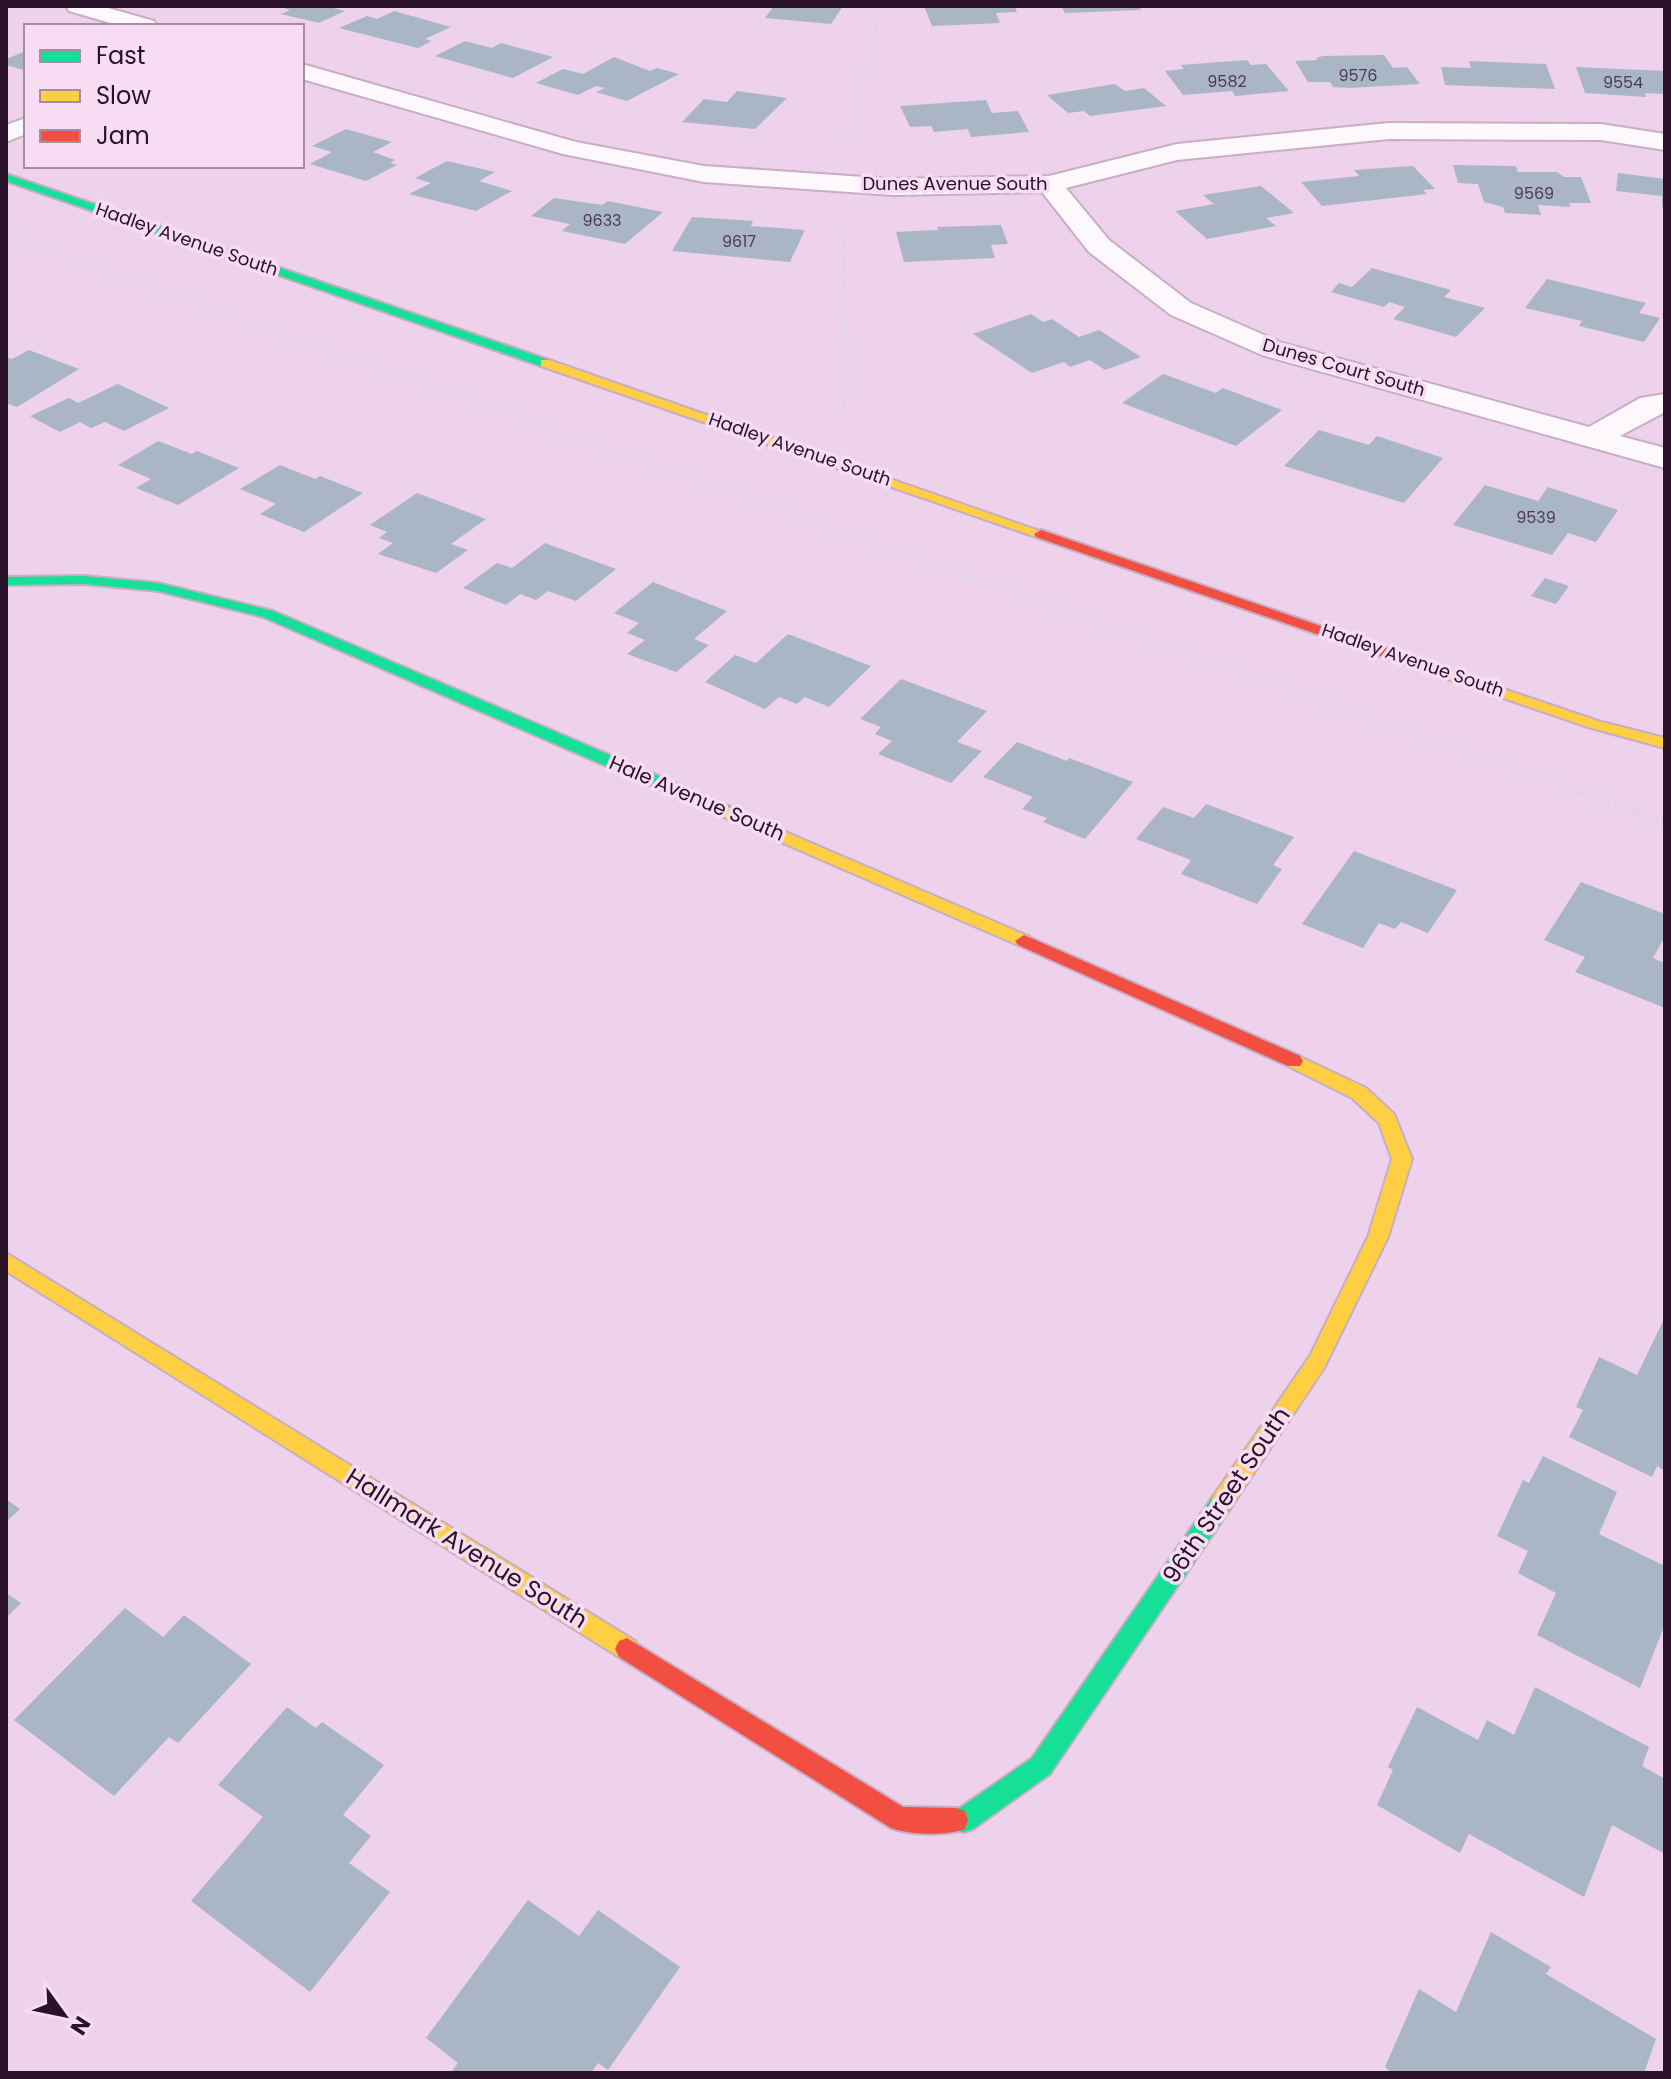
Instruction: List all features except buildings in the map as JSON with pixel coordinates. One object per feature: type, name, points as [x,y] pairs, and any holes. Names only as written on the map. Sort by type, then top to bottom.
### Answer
[{"type":"street","points":[[77,6],[139,24]]},
{"type":"street","name":"Dunes Avenue South","points":[[304,72],[572,149],[704,174],[893,187],[1049,184],[1177,152],[1389,131],[1601,132],[1665,142]]},
{"type":"street","name":"Hadley Avenue South","points":[[6,177],[1593,724],[1665,743]]},
{"type":"street","name":"Dunes Court South","points":[[1049,184],[1099,246],[1181,309],[1272,349],[1665,458]]},
{"type":"street","points":[[1595,437],[1651,405],[1665,403]]},
{"type":"street","name":"Hale Avenue South","points":[[6,581],[106,580],[178,589],[249,606],[1229,1030],[1365,1098]]},
{"type":"street","name":"Hadley Avenue South","points":[[1593,724],[1641,754]]},
{"type":"street","name":"96th Street South","points":[[932,1819],[964,1820],[1041,1766],[1317,1362],[1378,1237],[1402,1159],[1387,1119],[1365,1098]]},
{"type":"street","name":"Hallmark Avenue South","points":[[6,1261],[900,1819],[932,1819]]},
{"type":"path","points":[[6,229],[84,265],[1665,823]]},
{"type":"traffic: fast","points":[[6,177],[545,363]]},
{"type":"traffic: fast","points":[[6,581],[84,580],[158,587],[268,614],[725,811]]},
{"type":"traffic: fast","points":[[956,1820],[964,1820],[1041,1766],[1222,1502]]},
{"type":"traffic: slow","points":[[545,363],[1041,534]]},
{"type":"traffic: slow","points":[[1397,657],[1593,724],[1665,743]]},
{"type":"traffic: slow","points":[[725,811],[1024,941]]},
{"type":"traffic: slow","points":[[1222,1502],[1317,1362],[1378,1237],[1402,1159],[1387,1119],[1359,1093],[1294,1061]]},
{"type":"traffic: slow","points":[[6,1261],[627,1649]]},
{"type":"traffic: jam","points":[[1041,534],[1397,657]]},
{"type":"traffic: jam","points":[[1024,941],[1294,1061]]},
{"type":"traffic: jam","points":[[627,1649],[900,1819],[956,1820]]}]
